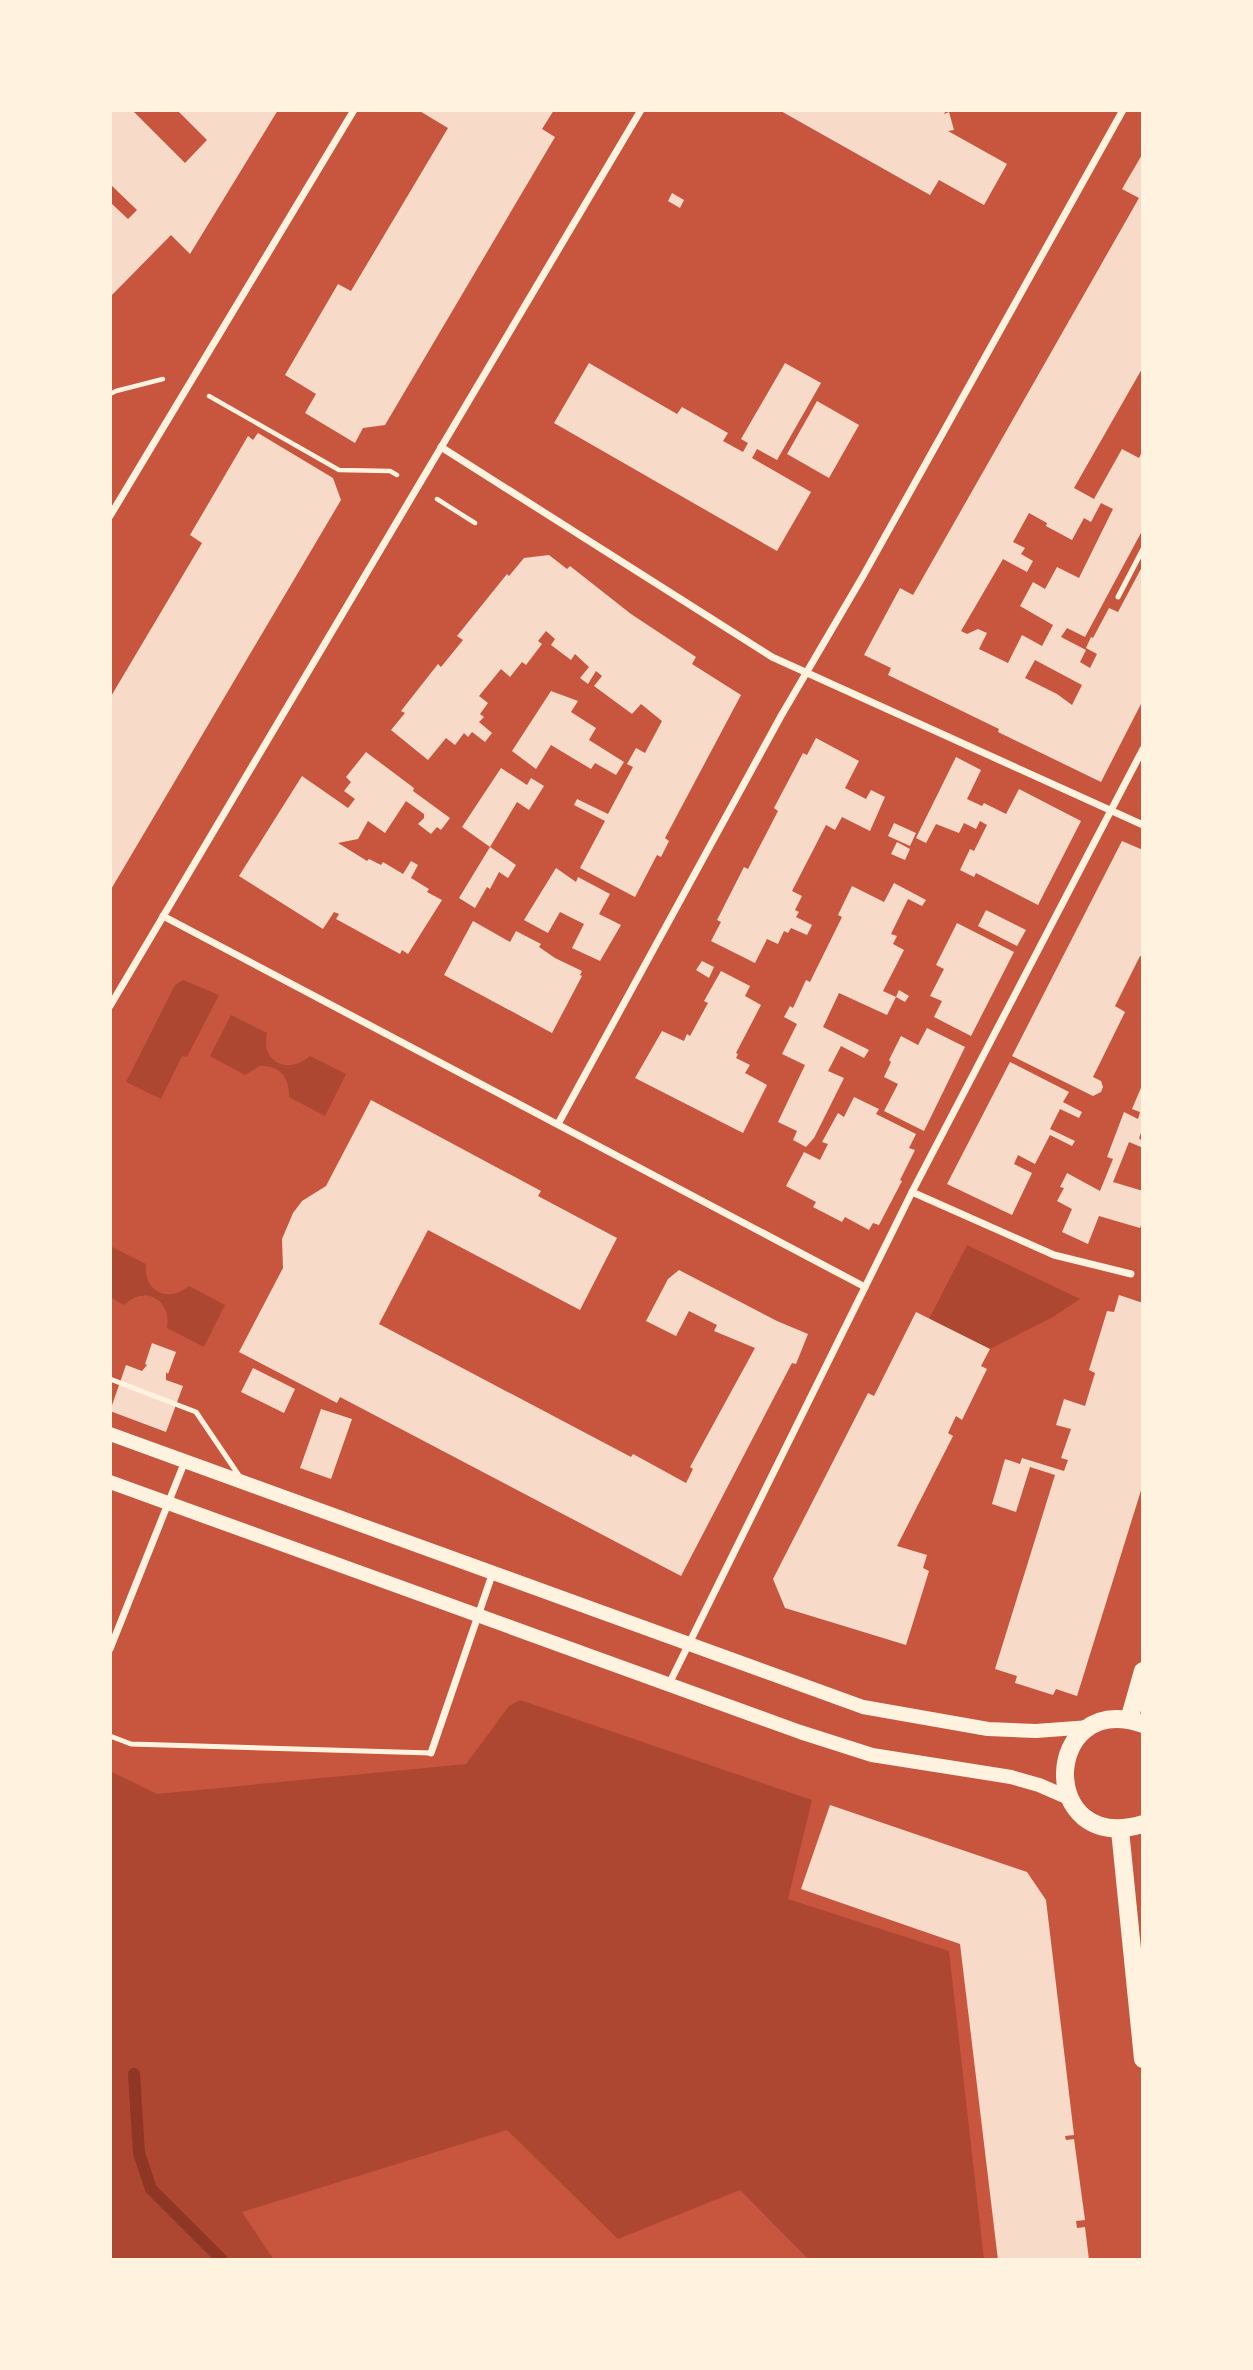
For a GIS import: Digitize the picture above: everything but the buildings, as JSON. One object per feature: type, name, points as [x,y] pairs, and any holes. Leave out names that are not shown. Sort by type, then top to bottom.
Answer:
[{"type":"main road","points":[[110,1434],[863,1707],[988,1729],[1036,1731],[1090,1727],[1109,1720],[1136,1722],[1143,1671]]},
{"type":"main road","points":[[110,1482],[800,1732],[872,1755],[1011,1777],[1069,1798]]},
{"type":"main road","points":[[1090,1727],[1075,1740],[1066,1758],[1063,1778],[1069,1798],[1082,1815],[1099,1826],[1120,1830],[1143,1824]]},
{"type":"main road","points":[[1120,1830],[1143,2059]]},
{"type":"street","points":[[110,516],[354,110]]},
{"type":"street","points":[[110,1006],[640,110]]},
{"type":"street","points":[[558,1124],[806,672],[870,564],[1123,110]]},
{"type":"street","points":[[440,447],[772,657],[1143,825]]},
{"type":"street","points":[[669,1685],[912,1192],[1143,749]]},
{"type":"street","points":[[163,916],[865,1287]]},
{"type":"street","points":[[912,1192],[1054,1255],[1131,1275]]},
{"type":"street","points":[[110,1649],[185,1461]]},
{"type":"street","points":[[430,1753],[493,1572]]},
{"type":"lane","points":[[1118,597],[1143,549]]},
{"type":"lane","points":[[110,1379],[196,1412],[244,1482]]},
{"type":"lane","points":[[110,1736],[131,1744],[430,1753]]},
{"type":"path","points":[[265,428],[339,470]]},
{"type":"shaded area","points":[[183,980],[219,995],[187,1057],[182,1056],[161,1099],[126,1082],[175,985]]},
{"type":"shaded area","points":[[231,1015],[267,1033],[268,1052],[278,1063],[293,1065],[310,1056],[346,1074],[325,1116],[289,1097],[288,1084],[278,1070],[260,1066],[245,1075],[210,1056]]},
{"type":"shaded area","points":[[967,1245],[1080,1299],[1053,1317],[990,1349],[929,1319]]},
{"type":"shaded area","points":[[110,1246],[146,1264],[148,1281],[158,1292],[173,1294],[189,1286],[225,1305],[204,1347],[167,1328],[165,1310],[155,1298],[140,1296],[124,1305],[110,1297]]},
{"type":"shaded area","points":[[520,1700],[812,1800],[788,1899],[949,1951],[984,2260],[809,2260],[740,2190],[618,2239],[507,2130],[242,2212],[274,2260],[110,2260],[110,1771],[157,1794],[466,1764],[509,1706]]},
{"type":"waterway","points":[[134,2074],[139,2153],[151,2189],[222,2260]]}]
